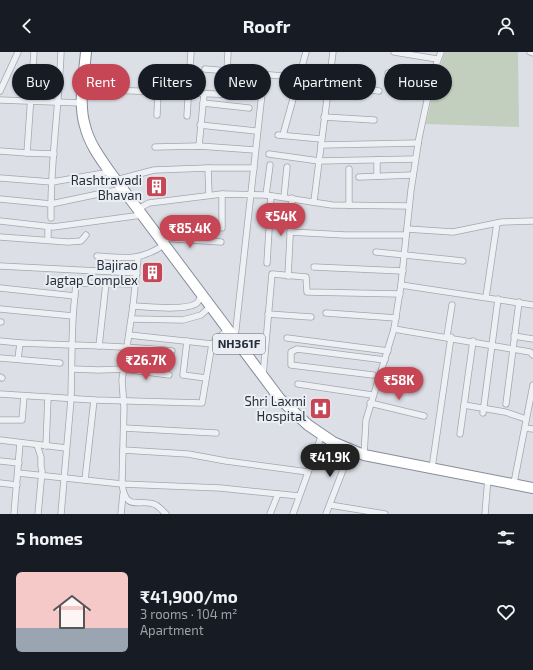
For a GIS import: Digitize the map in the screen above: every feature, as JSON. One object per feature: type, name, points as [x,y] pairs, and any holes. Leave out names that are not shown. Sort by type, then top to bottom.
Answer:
[{"type":"highway","name":"NH361F","points":[[85,64],[86,52]]},
{"type":"highway","name":"NH361F","points":[[82,100],[85,126],[91,142],[113,176],[280,399],[308,426],[333,442],[364,456],[488,478],[533,488]]},
{"type":"street","points":[[0,91],[18,52]]},
{"type":"street","points":[[27,153],[34,52]]},
{"type":"street","points":[[51,218],[61,52]]},
{"type":"street","points":[[190,64],[191,52]]},
{"type":"street","points":[[227,64],[228,52]]},
{"type":"street","points":[[303,64],[306,52]]},
{"type":"street","points":[[331,64],[333,52]]},
{"type":"street","points":[[394,52],[437,59]]},
{"type":"street","points":[[436,64],[441,52]]},
{"type":"street","points":[[0,100],[82,103]]},
{"type":"street","points":[[157,115],[158,100]]},
{"type":"street","points":[[187,116],[188,100]]},
{"type":"street","points":[[199,146],[203,100]]},
{"type":"street","points":[[235,338],[252,194],[261,100]]},
{"type":"street","points":[[291,100],[280,135],[321,142],[418,143]]},
{"type":"street","points":[[314,201],[326,100]]},
{"type":"street","points":[[364,456],[366,420],[376,377],[385,360],[396,318],[403,271],[415,159],[427,100]]},
{"type":"street","points":[[203,103],[249,108]]},
{"type":"street","points":[[324,117],[374,120]]},
{"type":"street","points":[[200,125],[257,131]]},
{"type":"street","points":[[156,147],[199,146],[255,150]]},
{"type":"street","points":[[0,151],[54,154]]},
{"type":"street","points":[[269,154],[319,161],[415,159]]},
{"type":"street","points":[[377,160],[377,176]]},
{"type":"street","points":[[267,263],[270,165]]},
{"type":"street","points":[[284,197],[286,167]]},
{"type":"street","points":[[208,168],[209,195]]},
{"type":"street","points":[[0,178],[52,182],[154,170],[254,168]]},
{"type":"street","points":[[349,169],[349,205]]},
{"type":"street","points":[[359,177],[413,175]]},
{"type":"street","points":[[0,199],[51,204],[122,188]]},
{"type":"street","points":[[0,221],[48,227],[140,212],[148,203],[222,194],[269,195],[332,205],[409,206]]},
{"type":"street","points":[[222,194],[222,228]]},
{"type":"street","points":[[288,276],[292,198]]},
{"type":"street","points":[[290,232],[345,235],[407,232],[453,232],[496,223],[533,221]]},
{"type":"street","points":[[486,297],[496,223]]},
{"type":"street","points":[[48,227],[48,240]]},
{"type":"street","points":[[0,237],[81,241],[86,235]]},
{"type":"street","points":[[97,256],[129,259],[138,258],[152,253],[162,241],[221,242]]},
{"type":"street","points":[[376,252],[463,261]]},
{"type":"street","points":[[122,514],[124,400],[122,380],[132,319],[138,258]]},
{"type":"street","points":[[0,266],[137,273]]},
{"type":"street","points":[[314,267],[403,271]]},
{"type":"street","points":[[263,376],[272,274],[306,277],[307,292],[400,294]]},
{"type":"street","points":[[60,514],[70,398],[73,316],[76,283],[136,284]]},
{"type":"street","points":[[98,346],[106,283]]},
{"type":"street","points":[[401,285],[533,305]]},
{"type":"street","points":[[0,288],[75,296]]},
{"type":"street","points":[[133,306],[173,307],[192,305],[198,302],[202,295]]},
{"type":"street","points":[[483,411],[498,299]]},
{"type":"street","points":[[506,404],[518,302]]},
{"type":"street","points":[[432,468],[452,305]]},
{"type":"street","points":[[132,319],[183,320],[201,315],[211,306]]},
{"type":"street","points":[[0,309],[73,316]]},
{"type":"street","points":[[326,313],[396,318]]},
{"type":"street","points":[[268,314],[311,317]]},
{"type":"street","points":[[0,394],[94,400],[202,403],[212,344],[228,329]]},
{"type":"street","points":[[394,329],[473,341],[530,352],[533,355]]},
{"type":"street","points":[[129,335],[212,344]]},
{"type":"street","points":[[514,336],[533,339]]},
{"type":"street","points":[[287,338],[388,350]]},
{"type":"street","points":[[0,341],[113,348],[127,346],[172,351]]},
{"type":"street","points":[[187,341],[183,375],[206,378]]},
{"type":"street","points":[[460,434],[473,341]]},
{"type":"street","points":[[18,359],[20,343]]},
{"type":"street","points":[[385,360],[297,349],[291,352],[291,365],[376,377],[416,386]]},
{"type":"street","points":[[0,358],[60,363]]},
{"type":"street","points":[[72,369],[124,369],[169,375]]},
{"type":"street","points":[[298,384],[372,395]]},
{"type":"street","points":[[514,483],[526,419],[531,407],[533,385]]},
{"type":"street","points":[[0,420],[22,420],[24,396]]},
{"type":"street","points":[[46,446],[48,397]]},
{"type":"street","points":[[85,480],[94,400]]},
{"type":"street","points":[[370,403],[424,416]]},
{"type":"street","points":[[464,405],[483,411],[506,412],[526,419]]},
{"type":"street","points":[[124,428],[216,433]]},
{"type":"street","points":[[525,428],[533,429]]},
{"type":"street","points":[[293,514],[322,434]]},
{"type":"street","points":[[0,440],[66,448]]},
{"type":"street","points":[[14,514],[20,442]]},
{"type":"street","points":[[37,445],[41,457],[42,476],[38,514]]},
{"type":"street","points":[[326,514],[351,449]]},
{"type":"street","points":[[123,450],[188,454],[226,461],[308,472]]},
{"type":"street","points":[[0,461],[18,463]]},
{"type":"street","points":[[18,473],[122,484],[220,488],[299,496]]},
{"type":"street","points":[[485,514],[488,478]]},
{"type":"street","points":[[0,483],[17,485]]},
{"type":"street","points":[[123,494],[129,501],[137,504],[155,505],[166,514]]},
{"type":"street","points":[[270,514],[278,494]]},
{"type":"street","points":[[330,504],[361,512],[386,514]]},
{"type":"green space","points":[[445,52],[518,52],[519,127],[426,124],[431,100],[452,100],[452,64],[441,64]]},
{"type":"place","name":"Rashtravadi Bhavan","points":[[157,187]]},
{"type":"place","name":"Bajirao Jagtap Complex","points":[[153,272]]},
{"type":"place","name":"Shri Laxmi Hospital","points":[[321,408]]}]
